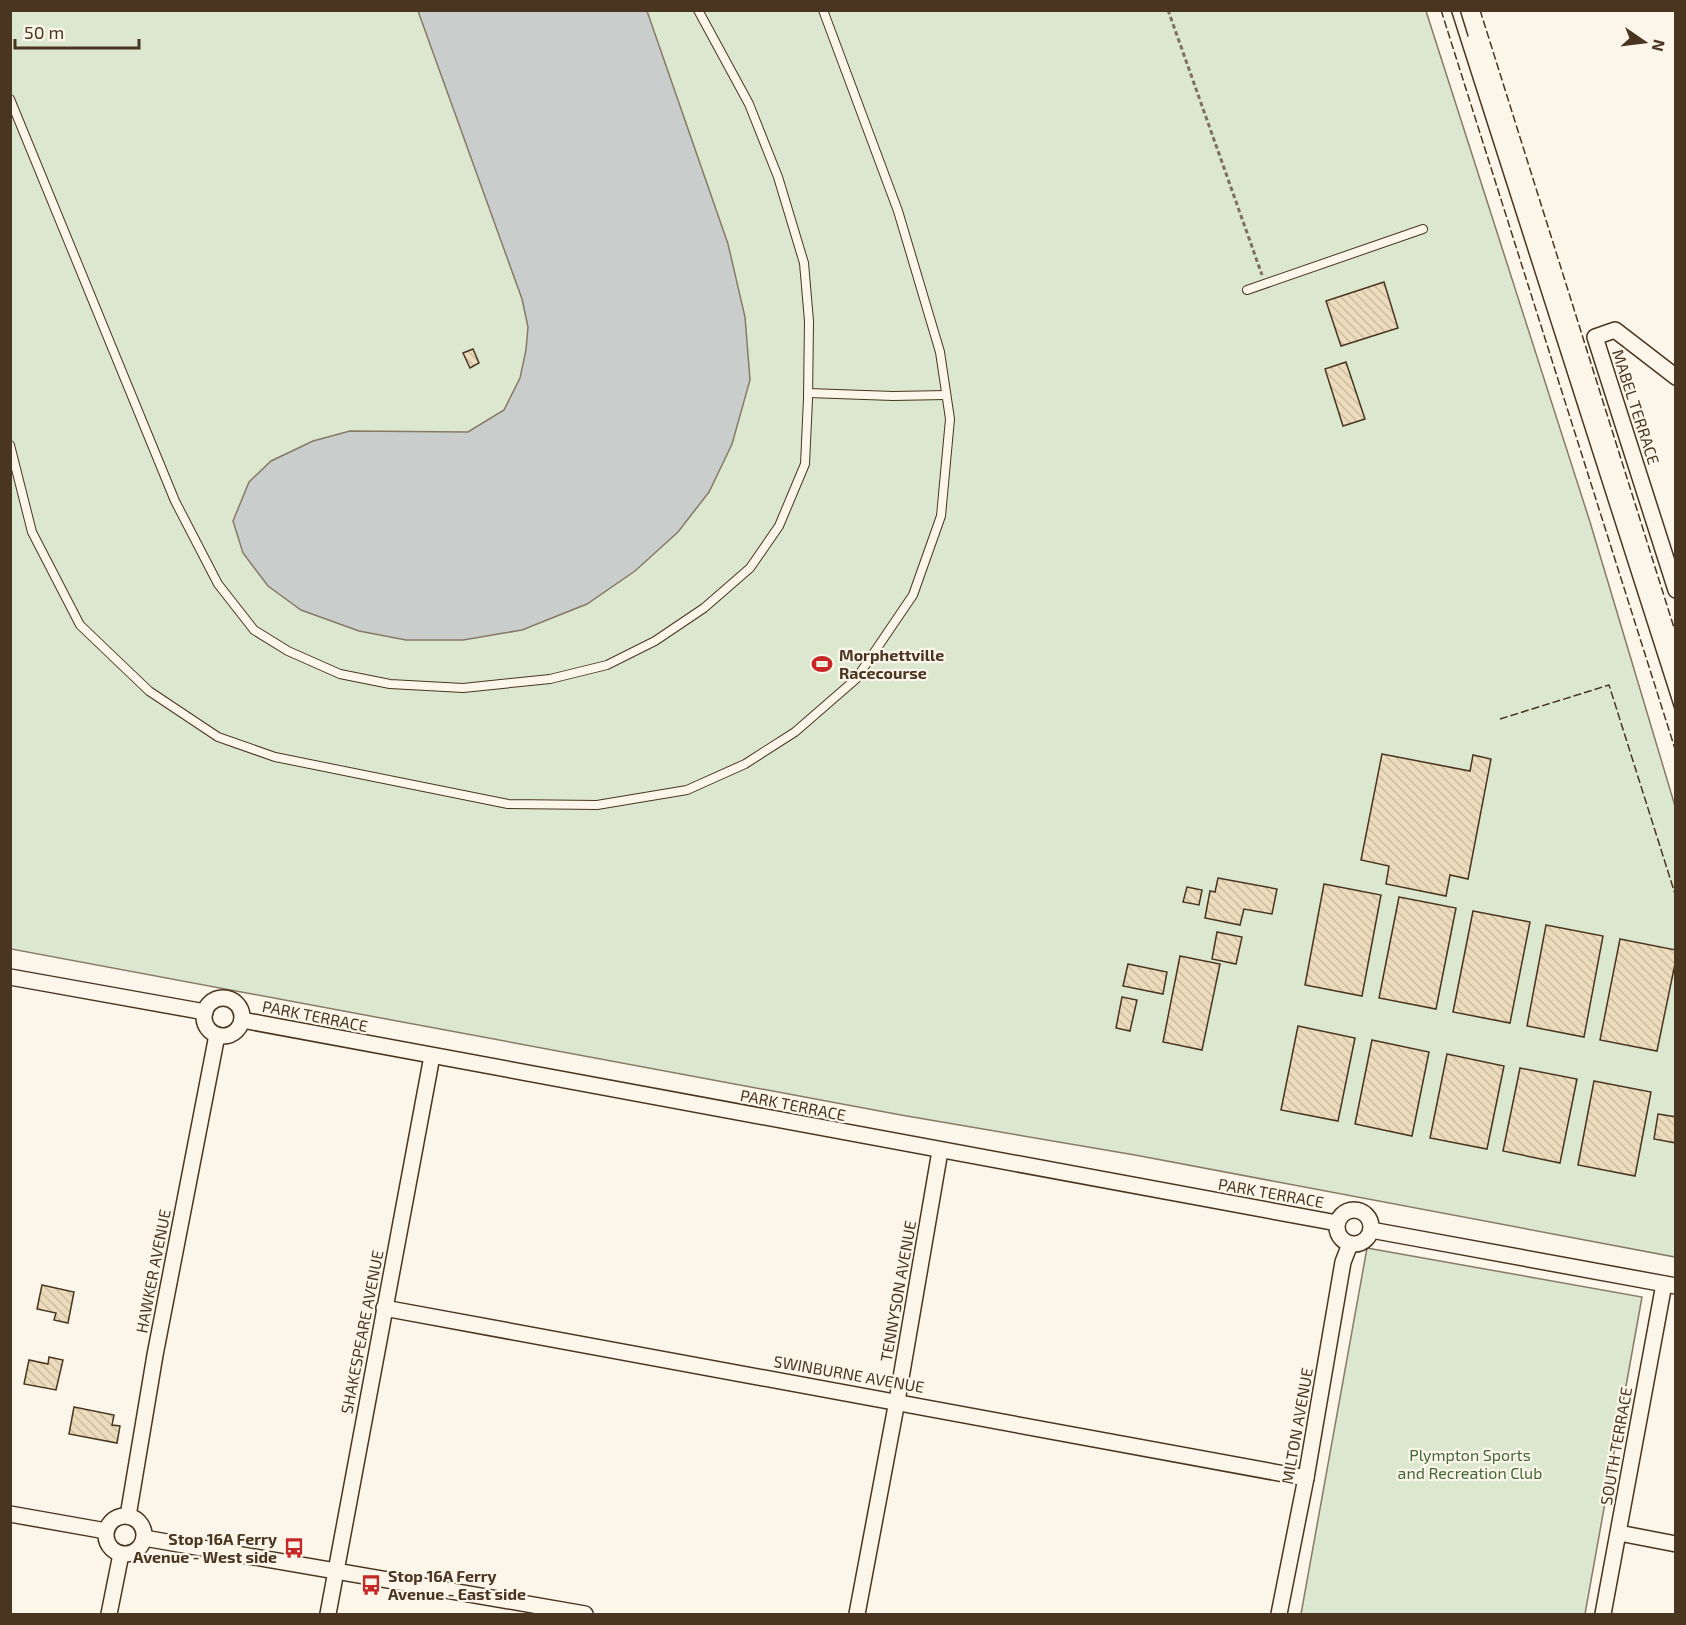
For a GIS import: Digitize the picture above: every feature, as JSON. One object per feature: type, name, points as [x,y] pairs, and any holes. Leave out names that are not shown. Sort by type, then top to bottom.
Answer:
[{"type":"street","name":"MABEL TERRACE","points":[[1676,377],[1615,330],[1595,337],[1676,590]]},
{"type":"street","points":[[10,976],[205,1012]]},
{"type":"street","points":[[228,998],[241,1008],[240,1027],[232,1034],[217,1035],[208,1028],[205,1012],[213,1000],[228,998]]},
{"type":"street","name":"PARK TERRACE","points":[[242,1020],[1337,1223]]},
{"type":"street","name":"HAWKER AVENUE","points":[[128,1516],[155,1355],[217,1035]]},
{"type":"street","name":"SHAKESPEARE AVENUE","points":[[328,1614],[432,1056]]},
{"type":"street","name":"TENNYSON AVENUE","points":[[857,1614],[940,1151]]},
{"type":"street","points":[[1348,1210],[1359,1210],[1367,1215],[1371,1230],[1366,1240],[1359,1244],[1350,1244],[1340,1237],[1337,1232],[1337,1223],[1343,1213],[1348,1210]]},
{"type":"street","points":[[1371,1230],[1670,1285]]},
{"type":"street","name":"MILTON AVENUE","points":[[1279,1614],[1306,1478],[1343,1262],[1350,1244]]},
{"type":"street","name":"SOUTH TERRACE","points":[[1603,1614],[1670,1285]]},
{"type":"street","name":"SWINBURNE AVENUE","points":[[384,1308],[1306,1478]]},
{"type":"street","points":[[10,1514],[106,1531]]},
{"type":"street","points":[[128,1516],[135,1518],[141,1524],[144,1538],[136,1551],[121,1554],[108,1546],[106,1531],[114,1519],[128,1516]]},
{"type":"street","points":[[1619,1533],[1676,1544]]},
{"type":"street","points":[[144,1538],[585,1614]]},
{"type":"street","points":[[109,1614],[121,1554]]},
{"type":"lane","points":[[10,99],[175,501],[218,584],[254,630],[288,651],[340,674],[390,684],[463,688],[550,679],[607,665],[655,641],[704,608],[750,568],[779,526],[805,464],[809,321],[804,263],[778,177],[749,104],[698,10]]},
{"type":"lane","points":[[10,445],[32,532],[80,625],[149,691],[218,737],[275,756],[508,804],[597,805],[687,790],[745,764],[795,732],[856,679],[913,596],[941,516],[950,419],[940,352],[898,211],[823,10]]},
{"type":"lane","points":[[1247,290],[1424,229]]},
{"type":"lane","points":[[808,393],[893,396],[946,394]]},
{"type":"path","points":[[1168,10],[1265,284]]},
{"type":"green space","name":"Morphettville Racecourse","points":[[10,11],[1426,11],[1590,522],[1675,806],[1675,1257],[1135,1155],[901,1115],[11,949]]},
{"type":"green space","name":"Plympton Sports and Recreation Club","points":[[1367,1248],[1642,1297],[1585,1614],[1301,1614]]},
{"type":"shaded area","points":[[418,11],[647,11],[728,244],[745,317],[750,380],[732,444],[709,492],[678,532],[635,571],[587,604],[522,630],[463,640],[406,640],[359,631],[301,610],[268,586],[243,553],[233,521],[249,482],[271,461],[313,441],[350,431],[468,432],[504,410],[520,378],[528,327],[522,299]]},
{"type":"building","points":[[1384,282],[1398,328],[1341,346],[1326,301]]},
{"type":"building","points":[[473,349],[479,363],[470,368],[463,353]]},
{"type":"building","points":[[1346,362],[1365,419],[1343,426],[1325,369]]},
{"type":"building","points":[[1382,754],[1470,771],[1473,755],[1491,759],[1468,879],[1450,875],[1446,896],[1386,884],[1389,866],[1361,860]]},
{"type":"building","points":[[1218,878],[1277,889],[1272,914],[1244,909],[1240,925],[1205,918],[1210,891],[1215,892]]},
{"type":"building","points":[[1324,884],[1381,895],[1362,996],[1305,985]]},
{"type":"building","points":[[1187,887],[1202,890],[1199,905],[1183,902]]},
{"type":"building","points":[[1399,897],[1456,908],[1436,1009],[1379,998]]},
{"type":"building","points":[[1473,911],[1530,922],[1510,1023],[1453,1012]]},
{"type":"building","points":[[1546,925],[1603,936],[1584,1037],[1527,1026]]},
{"type":"building","points":[[1217,932],[1242,937],[1236,964],[1212,959]]},
{"type":"building","points":[[1620,939],[1676,950],[1657,1051],[1600,1040]]},
{"type":"building","points":[[1180,956],[1220,964],[1202,1050],[1163,1042]]},
{"type":"building","points":[[1128,964],[1167,972],[1163,994],[1123,986]]},
{"type":"building","points":[[1122,997],[1137,1000],[1130,1031],[1116,1028]]},
{"type":"building","points":[[1298,1026],[1355,1038],[1338,1121],[1281,1110]]},
{"type":"building","points":[[1372,1040],[1429,1052],[1412,1136],[1355,1124]]},
{"type":"building","points":[[1447,1054],[1504,1066],[1487,1149],[1430,1138]]},
{"type":"building","points":[[1520,1068],[1577,1079],[1560,1163],[1503,1151]]},
{"type":"building","points":[[1594,1081],[1651,1092],[1635,1176],[1578,1165]]},
{"type":"building","points":[[1658,1114],[1676,1117],[1676,1143],[1654,1139]]},
{"type":"building","points":[[42,1285],[74,1292],[68,1323],[54,1320],[56,1313],[37,1309]]},
{"type":"building","points":[[49,1357],[63,1360],[56,1390],[24,1384],[29,1360],[48,1364]]},
{"type":"building","points":[[74,1407],[114,1415],[112,1425],[120,1426],[117,1443],[69,1434]]},
{"type":"tram line","points":[[1451,10],[1676,713]]},
{"type":"tram line","points":[[1460,10],[1468,36]]},
{"type":"fence","points":[[1441,10],[1676,752]]},
{"type":"fence","points":[[1480,10],[1676,634]]},
{"type":"fence","points":[[1500,719],[1609,685],[1676,897]]},
{"type":"place","name":"Morphettville Racecourse","points":[[822,664]]},
{"type":"place","name":"Stop 16A Ferry Avenue - West side","points":[[294,1548]]},
{"type":"place","name":"Stop 16A Ferry Avenue - East side","points":[[371,1585]]}]
